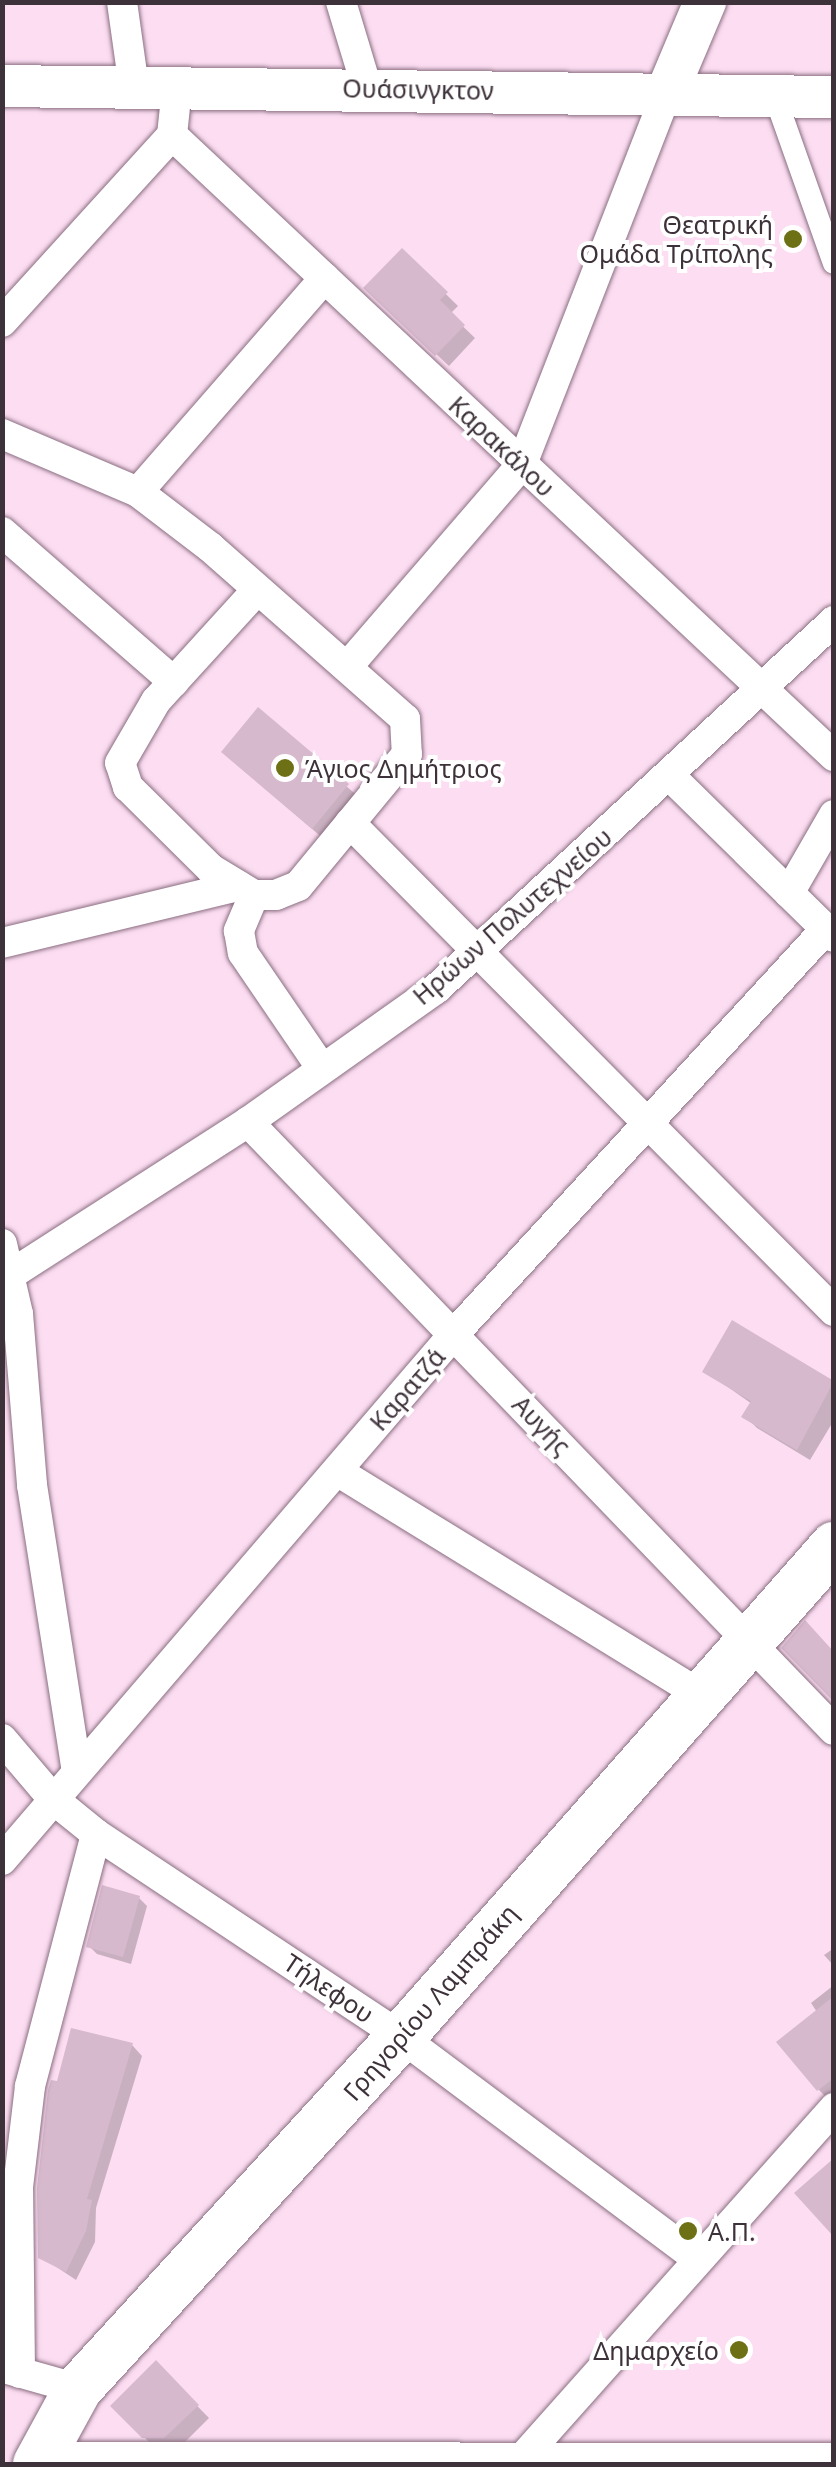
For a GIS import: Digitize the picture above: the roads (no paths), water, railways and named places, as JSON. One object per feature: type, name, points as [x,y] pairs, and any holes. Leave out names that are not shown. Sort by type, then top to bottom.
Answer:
[{"type":"main road","points":[[667,92],[705,2]]},
{"type":"main road","name":"Ουάσινγκτον","points":[[2,86],[834,97]]},
{"type":"main road","name":"Γρηγορίου Λαμπράκη","points":[[39,2461],[78,2388],[401,2037],[699,1694],[834,1546]]},
{"type":"street","points":[[122,2],[134,87]]},
{"type":"street","points":[[341,2],[368,88]]},
{"type":"street","points":[[2,322],[172,135],[178,88]]},
{"type":"street","points":[[347,666],[522,464],[667,92]]},
{"type":"street","points":[[774,94],[834,262]]},
{"type":"street","name":"Καρακάλου","points":[[172,135],[834,756]]},
{"type":"street","points":[[138,492],[325,278]]},
{"type":"street","points":[[2,434],[138,492],[347,666],[405,719],[410,735],[407,754],[298,886],[246,891],[2,943]]},
{"type":"street","points":[[2,532],[174,682]]},
{"type":"street","points":[[246,891],[128,787],[120,764],[131,738],[174,682],[257,590]]},
{"type":"street","name":"Ηρώων Πολυτεχνείου","points":[[7,1278],[248,1122],[474,953],[669,776],[758,686],[834,621]]},
{"type":"street","points":[[669,776],[830,933]]},
{"type":"street","points":[[789,893],[834,816]]},
{"type":"street","points":[[350,823],[474,953],[834,1311]]},
{"type":"street","points":[[246,891],[238,931],[243,953],[322,1069]]},
{"type":"street","name":"Καρατζά","points":[[2,1860],[454,1334],[830,933]]},
{"type":"street","name":"Αυγής","points":[[248,1122],[834,1730]]},
{"type":"street","points":[[2,1244],[32,1486],[77,1771]]},
{"type":"street","points":[[337,1470],[699,1694]]},
{"type":"street","name":"Τήλεφου","points":[[5,1745],[53,1799],[96,1834],[401,2037],[696,2258]]},
{"type":"street","points":[[78,2388],[11,2370],[11,2174],[96,1834]]},
{"type":"street","points":[[518,2463],[696,2258],[834,2108]]},
{"type":"street","points":[[39,2461],[518,2463],[834,2458]]},
{"type":"place","name":"Θεατρική Ομάδα Τρίπολης","points":[[793,239]]},
{"type":"place","name":"Άγιος Δημήτριος","points":[[285,768]]},
{"type":"place","name":"Α.Π.","points":[[688,2231]]},
{"type":"place","name":"Δημαρχείο","points":[[739,2350]]}]
